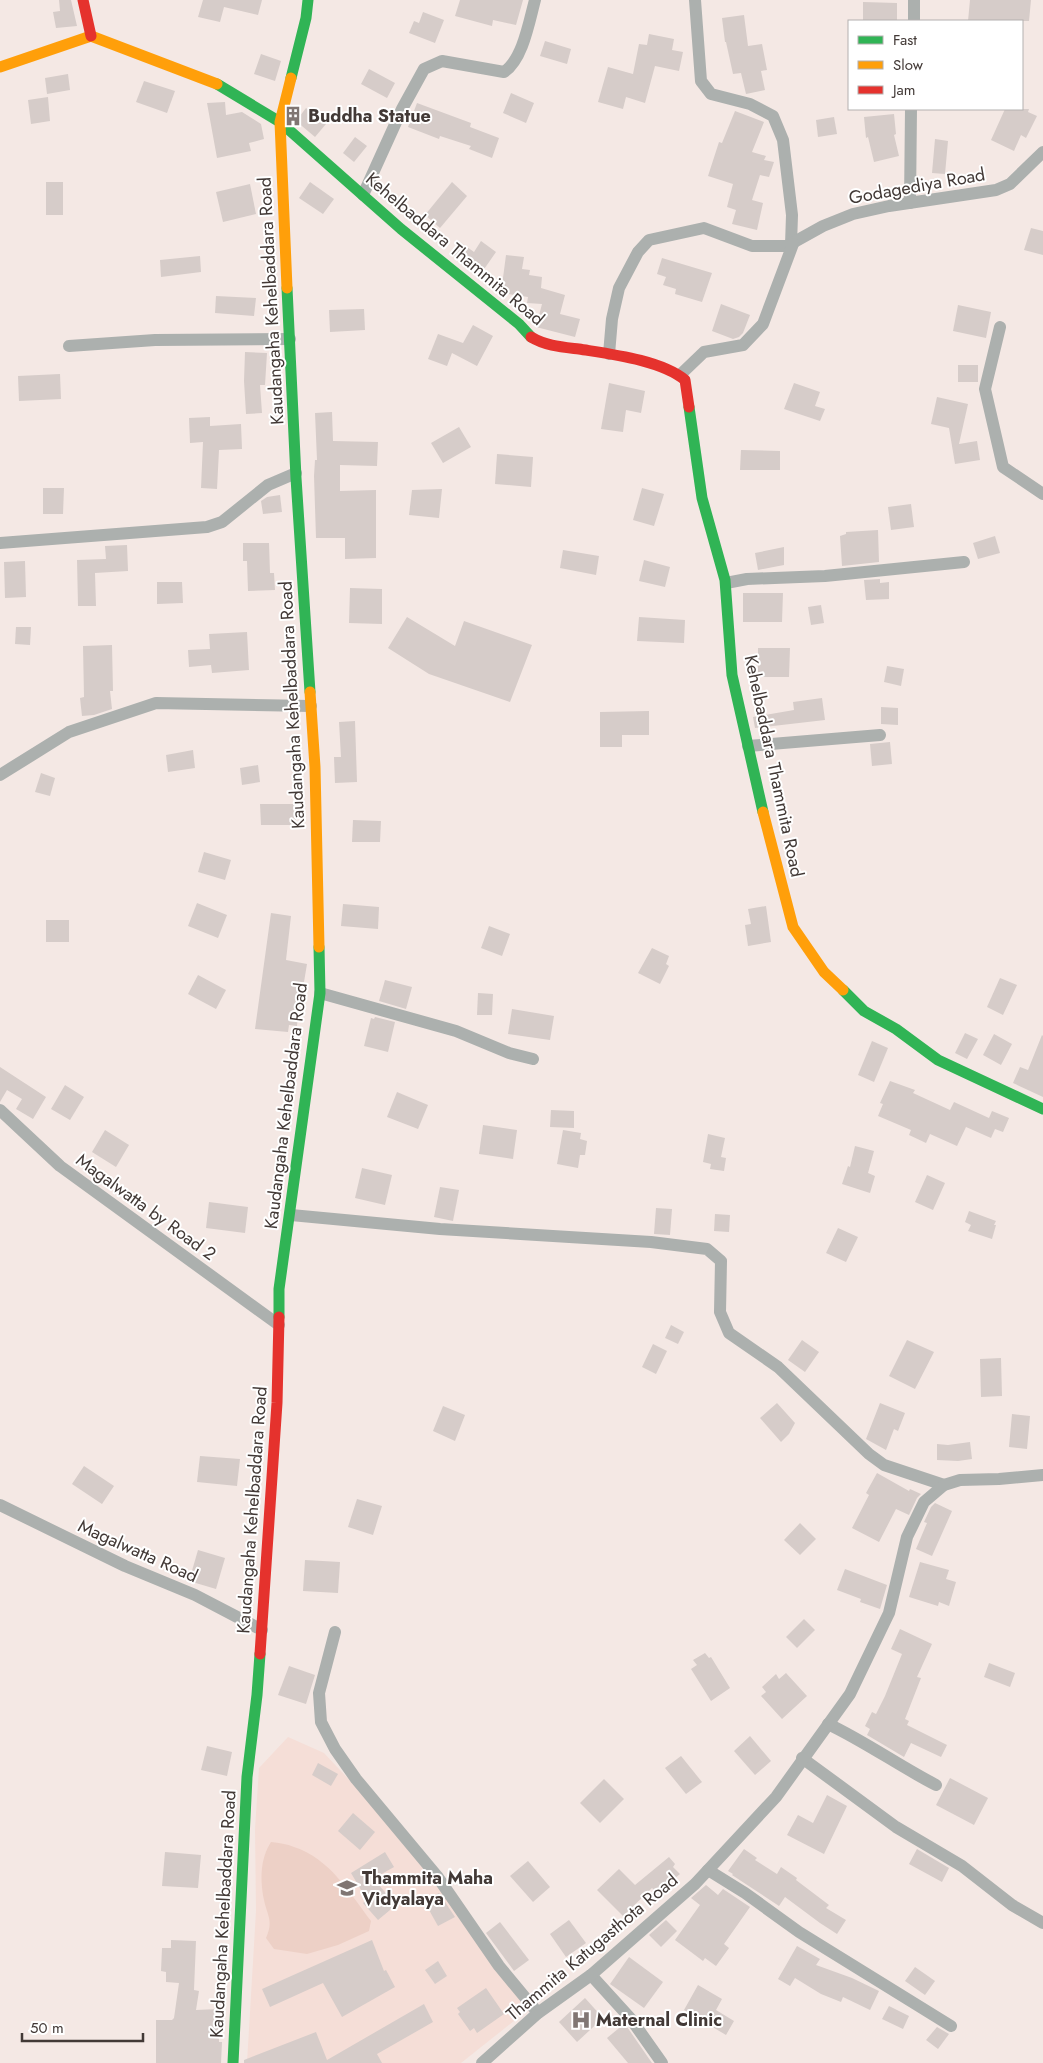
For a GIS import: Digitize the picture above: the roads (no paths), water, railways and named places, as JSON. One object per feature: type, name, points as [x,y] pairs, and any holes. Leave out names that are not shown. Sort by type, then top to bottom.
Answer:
[{"type":"street","points":[[0,67],[91,36],[83,0]]},
{"type":"street","name":"Kaudangaha Kehelbaddara Road","points":[[233,2063],[248,1777],[257,1695],[277,1403],[279,1289],[291,1214],[320,993],[315,766],[296,472],[280,122],[306,18],[308,0]]},
{"type":"street","points":[[363,195],[402,109],[424,69],[442,61],[504,72],[513,66],[524,39],[535,0]]},
{"type":"street","points":[[680,376],[704,352],[743,345],[763,324],[792,244],[792,215],[783,140],[772,116],[750,104],[711,94],[701,81],[696,0]]},
{"type":"street","points":[[914,0],[914,20]]},
{"type":"street","name":"Kehelbaddara Thammita Road","points":[[91,36],[218,84],[280,122],[401,229],[519,324],[530,337],[542,344],[609,354],[674,371],[685,380],[702,498],[726,582],[732,675],[793,927],[824,972],[864,1011],[896,1029],[938,1060],[1043,1108]]},
{"type":"street","points":[[910,203],[912,110]]},
{"type":"street","name":"Godagediya Road","points":[[609,354],[612,319],[618,288],[638,252],[649,240],[704,228],[752,246],[788,246],[823,226],[852,214],[996,190],[1010,184],[1043,152]]},
{"type":"street","points":[[1000,327],[985,389],[1003,467],[1043,494]]},
{"type":"street","points":[[69,346],[155,340],[290,340]]},
{"type":"street","points":[[0,543],[207,527],[222,522],[268,485],[296,472]]},
{"type":"street","points":[[726,582],[747,579],[825,576],[964,562]]},
{"type":"street","points":[[0,775],[69,732],[156,704],[311,706]]},
{"type":"street","points":[[748,746],[880,734]]},
{"type":"street","points":[[320,993],[456,1031],[509,1053],[533,1059]]},
{"type":"street","name":"Magalwatta by Road 2","points":[[0,1110],[60,1166],[279,1325]]},
{"type":"street","points":[[291,1214],[440,1229],[651,1242],[707,1249],[722,1261],[720,1312],[729,1333],[778,1367],[869,1454],[884,1465],[944,1484],[960,1480],[1043,1475]]},
{"type":"street","name":"Thammita Katugasthota Road","points":[[482,2063],[538,2013],[591,1975],[695,1884],[776,1797],[802,1758],[850,1694],[888,1613],[907,1537],[924,1502],[944,1484]]},
{"type":"street","name":"Magalwatta Road","points":[[0,1505],[117,1562],[195,1595],[262,1630]]},
{"type":"street","points":[[335,1632],[319,1693],[321,1722],[335,1749],[361,1786],[437,1876],[499,1966],[538,2013]]},
{"type":"street","points":[[828,1724],[856,1737],[936,1785]]},
{"type":"street","points":[[802,1758],[896,1827],[962,1866],[1012,1904],[1043,1923]]},
{"type":"street","points":[[708,1870],[745,1893],[799,1932],[951,2026]]},
{"type":"street","points":[[591,1975],[631,2019],[662,2063]]},
{"type":"place","name":"Buddha Statue","points":[[293,116]]},
{"type":"place","name":"Thammita Maha Vidyalaya","points":[[347,1888]]},
{"type":"place","name":"Maternal Clinic","points":[[581,2020]]}]
